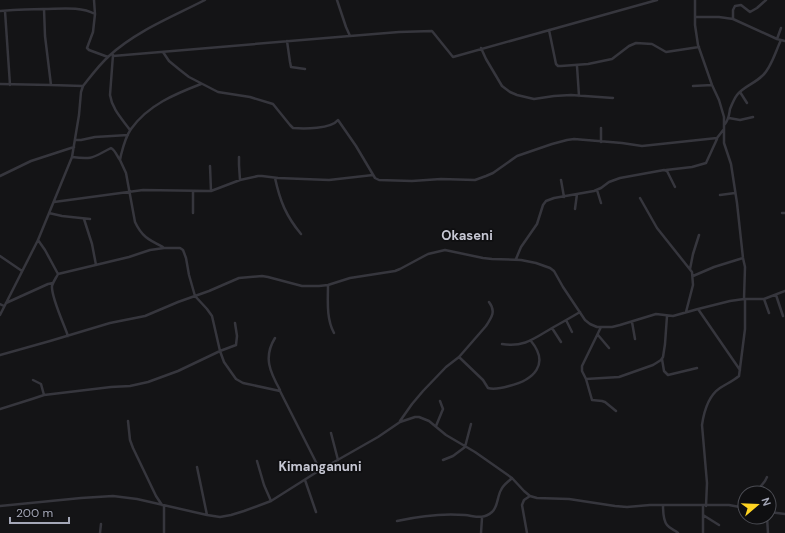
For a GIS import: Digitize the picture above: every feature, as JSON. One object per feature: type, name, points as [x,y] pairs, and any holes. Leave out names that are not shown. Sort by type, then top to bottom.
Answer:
[{"type":"street","points":[[94,0],[95,14],[93,32],[87,48],[108,57]]},
{"type":"street","points":[[130,130],[115,110],[111,101],[110,95],[113,55],[123,44],[139,34],[205,0]]},
{"type":"street","points":[[337,0],[350,36]]},
{"type":"street","points":[[0,315],[38,240],[72,156],[83,86],[108,57],[113,55],[352,37],[385,33],[432,31],[453,57],[657,0]]},
{"type":"street","points":[[695,0],[695,25],[699,47],[712,85],[723,110],[725,124],[724,143],[731,164],[745,267],[745,329],[739,376],[714,392],[709,401],[702,425],[707,483],[703,533]]},
{"type":"street","points":[[733,19],[733,10],[735,6],[741,4],[750,12],[766,0]]},
{"type":"street","points":[[0,11],[63,8],[86,10],[95,14]]},
{"type":"street","points":[[44,9],[51,85]]},
{"type":"street","points":[[5,11],[10,85]]},
{"type":"street","points":[[695,17],[719,17],[733,19],[779,40],[785,41]]},
{"type":"street","points":[[725,124],[729,118],[736,96],[764,74],[770,65],[779,40],[781,28]]},
{"type":"street","points":[[548,30],[556,64],[558,66],[577,66],[612,59],[629,46],[636,43],[652,44],[666,52],[699,47]]},
{"type":"street","points":[[287,41],[291,67],[305,69]]},
{"type":"street","points":[[481,48],[502,86],[517,95],[534,99],[554,96],[613,98]]},
{"type":"street","points":[[163,52],[169,61],[201,84],[218,92],[250,96],[273,104],[293,128],[328,126],[338,120],[377,179],[390,181],[441,179],[475,180],[493,173],[517,156],[560,141],[574,139],[642,146],[717,138]]},
{"type":"street","points":[[577,66],[579,96]]},
{"type":"street","points":[[0,84],[83,86]]},
{"type":"street","points":[[120,160],[122,150],[130,130],[143,116],[158,104],[201,84]]},
{"type":"street","points":[[693,86],[712,85]]},
{"type":"street","points":[[740,92],[747,103]]},
{"type":"street","points":[[729,118],[740,120],[753,117]]},
{"type":"street","points":[[601,128],[602,142]]},
{"type":"street","points":[[516,259],[521,247],[537,224],[543,204],[548,200],[597,190],[614,180],[642,174],[692,167],[706,163],[717,138],[724,129]]},
{"type":"street","points":[[75,140],[128,135]]},
{"type":"street","points":[[0,176],[31,161],[74,147]]},
{"type":"street","points":[[72,156],[86,158],[94,157],[111,148],[113,149],[126,174],[135,222],[140,233],[164,248]]},
{"type":"street","points":[[239,157],[240,180]]},
{"type":"street","points":[[210,166],[211,191]]},
{"type":"street","points":[[665,171],[669,174],[675,187]]},
{"type":"street","points":[[54,202],[153,189],[211,191],[240,180],[262,176],[275,178],[329,180],[373,175]]},
{"type":"street","points":[[275,178],[278,193],[285,210],[294,226],[301,234]]},
{"type":"street","points":[[561,180],[564,197]]},
{"type":"street","points":[[597,190],[601,203]]},
{"type":"street","points":[[193,191],[193,213]]},
{"type":"street","points":[[720,195],[735,192]]},
{"type":"street","points":[[575,209],[577,194]]},
{"type":"street","points":[[640,198],[657,228],[690,269],[693,276],[693,285],[685,312]]},
{"type":"street","points":[[49,213],[90,219]]},
{"type":"street","points":[[84,219],[92,244],[96,265]]},
{"type":"street","points":[[690,269],[699,235]]},
{"type":"street","points":[[38,240],[58,274]]},
{"type":"street","points":[[68,336],[54,297],[53,283],[58,274],[129,257],[144,251],[164,248],[180,248],[183,250],[186,258],[195,296],[208,309],[212,316],[220,351],[227,367],[236,379],[243,383],[280,391]]},
{"type":"street","points":[[0,355],[110,323],[145,316],[243,277],[268,277],[302,286],[328,285],[350,278],[395,271],[431,253],[445,250],[459,254],[492,259],[516,259],[536,263],[550,268],[554,271],[588,323],[597,327],[620,325],[656,314],[673,316],[730,301],[764,299],[785,291]]},
{"type":"street","points":[[0,256],[22,271]]},
{"type":"street","points":[[693,276],[714,267],[743,258]]},
{"type":"street","points":[[6,303],[53,283]]},
{"type":"street","points":[[328,285],[329,318],[334,333]]},
{"type":"street","points":[[776,295],[783,316]]},
{"type":"street","points":[[764,299],[769,313]]},
{"type":"street","points":[[400,422],[412,404],[446,367],[459,357],[472,343],[490,320],[493,308],[489,302]]},
{"type":"street","points":[[0,304],[4,306]]},
{"type":"street","points":[[698,309],[740,371]]},
{"type":"street","points":[[502,344],[515,345],[531,341],[580,312]]},
{"type":"street","points":[[667,316],[665,344],[662,359],[664,371],[668,375],[697,368]]},
{"type":"street","points":[[566,320],[572,332]]},
{"type":"street","points":[[632,322],[636,339]]},
{"type":"street","points":[[0,409],[44,395],[140,385],[163,377],[236,345],[237,336],[235,323]]},
{"type":"street","points":[[601,327],[582,366],[582,371],[586,378],[592,400],[602,400],[616,411]]},
{"type":"street","points":[[552,328],[561,342]]},
{"type":"street","points":[[598,335],[609,348]]},
{"type":"street","points":[[275,338],[269,350],[269,364],[274,380],[320,470]]},
{"type":"street","points":[[459,357],[483,380],[489,389],[504,388],[525,380],[538,368],[539,356],[531,341]]},
{"type":"street","points":[[586,378],[619,377],[653,365],[662,359]]},
{"type":"street","points":[[33,380],[41,384],[44,395]]},
{"type":"street","points":[[436,426],[443,409],[440,401]]},
{"type":"street","points":[[0,506],[108,496],[137,499],[207,515],[220,517],[231,515],[271,501],[320,470],[378,437],[400,422],[409,418],[420,417],[429,421],[446,435],[475,452],[512,478],[530,496],[537,498],[569,499],[620,506],[729,505],[737,506]]},
{"type":"street","points":[[128,421],[130,440],[156,496],[163,506],[164,533]]},
{"type":"street","points":[[443,460],[453,456],[465,447],[471,424]]},
{"type":"street","points":[[331,433],[338,460]]},
{"type":"street","points":[[257,461],[264,485],[271,501]]},
{"type":"street","points":[[197,467],[207,515]]},
{"type":"street","points":[[762,485],[767,477]]},
{"type":"street","points":[[397,521],[443,514],[458,514],[482,518],[494,510],[501,490],[512,478]]},
{"type":"street","points":[[305,480],[316,512]]},
{"type":"street","points":[[527,533],[522,505],[524,500],[530,496]]},
{"type":"street","points":[[663,505],[666,524],[678,533]]},
{"type":"street","points":[[704,515],[720,525]]},
{"type":"street","points":[[481,533],[482,518]]},
{"type":"street","points":[[100,533],[101,524]]},
{"type":"district","name":"Okaseni","points":[[467,235]]},
{"type":"district","name":"Kimanganuni","points":[[320,466]]}]
